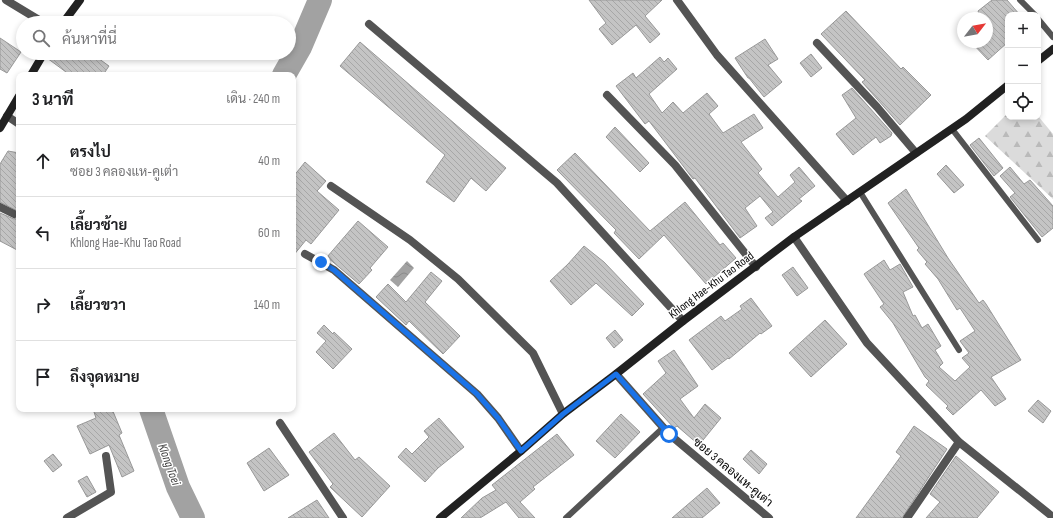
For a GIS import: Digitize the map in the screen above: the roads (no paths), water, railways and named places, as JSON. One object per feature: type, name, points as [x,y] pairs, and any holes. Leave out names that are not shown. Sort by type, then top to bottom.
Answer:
[{"type":"street","points":[[6,0],[32,16]]},
{"type":"street","points":[[68,16],[80,0]]},
{"type":"street","points":[[677,0],[717,55],[847,200]]},
{"type":"street","points":[[369,24],[557,183],[683,321]]},
{"type":"street","points":[[817,42],[916,153]]},
{"type":"street","points":[[1041,59],[1053,49]]},
{"type":"street","points":[[33,72],[40,60]]},
{"type":"street","name":"Khlong Hae-Khu Tao Road","points":[[440,518],[563,414],[683,321],[794,237],[952,129],[1005,87]]},
{"type":"street","points":[[607,94],[675,165],[756,267]]},
{"type":"street","points":[[0,128],[16,101]]},
{"type":"street","points":[[7,116],[16,122]]},
{"type":"street","points":[[330,186],[410,240],[458,279],[533,353],[563,414]]},
{"type":"street","points":[[0,207],[14,214]]},
{"type":"street","points":[[794,237],[867,343],[959,442],[1053,517]]},
{"type":"street","points":[[305,254],[334,270],[477,394],[498,418],[521,451]]},
{"type":"street","name":"ซอย 3 คลองแห-คูเต่า","points":[[616,374],[664,427],[769,518]]},
{"type":"street","points":[[280,423],[343,518]]},
{"type":"street","points":[[907,518],[959,442]]},
{"type":"street","points":[[67,518],[111,492],[106,456]]},
{"type":"lane","points":[[1020,0],[1032,12]]},
{"type":"lane","points":[[1041,23],[1053,37]]},
{"type":"lane","points":[[952,129],[1038,240]]},
{"type":"lane","points":[[860,192],[959,350]]},
{"type":"lane","points":[[566,518],[664,427]]},
{"type":"water","points":[[407,261],[414,268],[398,287],[390,280]]},
{"type":"waterway","name":"Klong Toei","points":[[296,54],[320,0]]},
{"type":"waterway","name":"Klong Toei","points":[[286,72],[293,60]]},
{"type":"waterway","name":"Klong Toei","points":[[152,412],[178,487],[193,518]]}]
